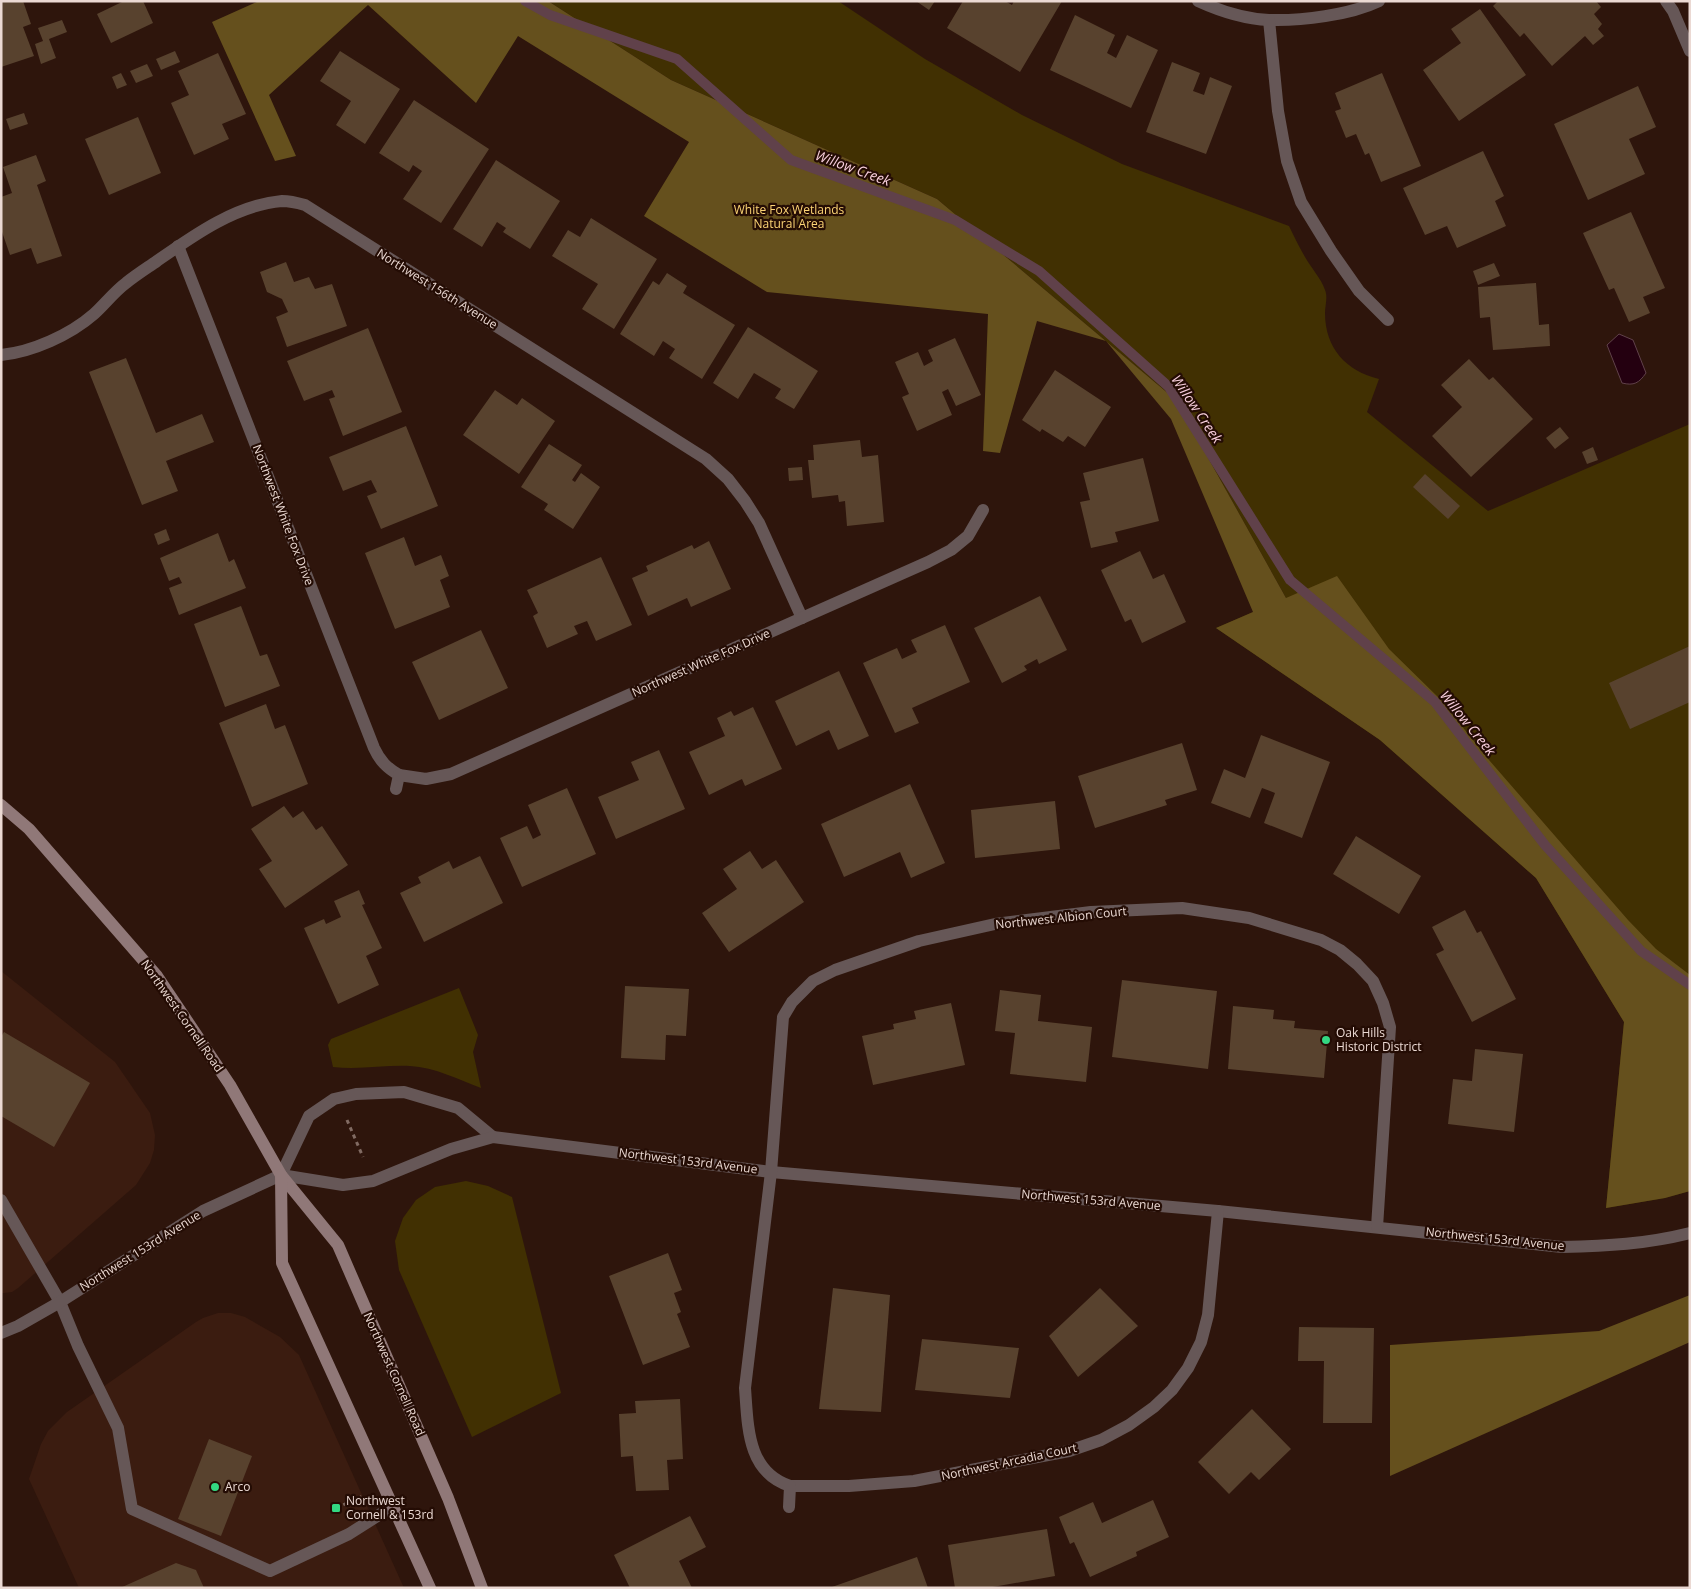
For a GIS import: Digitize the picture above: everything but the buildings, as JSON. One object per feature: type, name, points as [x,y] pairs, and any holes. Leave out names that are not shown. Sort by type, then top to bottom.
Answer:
[{"type":"main road","name":"Northwest Cornell Road","points":[[1,806],[29,829],[157,976],[230,1085],[282,1174],[338,1245],[444,1489],[482,1588]]},
{"type":"main road","points":[[282,1174],[282,1263],[430,1588]]},
{"type":"street","points":[[1198,1],[1237,14],[1269,20],[1323,17],[1366,7],[1379,1]]},
{"type":"street","points":[[1666,1],[1674,11],[1690,51]]},
{"type":"street","points":[[1269,20],[1278,111],[1287,161],[1301,202],[1331,251],[1359,291],[1388,320]]},
{"type":"street","name":"Northwest 156th Avenue","points":[[1,355],[27,351],[73,328],[93,315],[127,282],[178,246],[238,212],[264,204],[285,201],[305,204],[706,459],[728,480],[745,501],[759,523],[802,618]]},
{"type":"street","name":"Northwest White Fox Drive","points":[[178,246],[374,748],[379,759],[399,775],[426,779],[451,774],[802,618],[951,550],[968,536],[984,510]]},
{"type":"street","points":[[396,789],[399,775]]},
{"type":"street","name":"Northwest Albion Court","points":[[770,1172],[783,1017],[792,1002],[812,981],[835,970],[919,941],[995,924],[1091,912],[1182,908],[1249,918],[1321,940],[1340,950],[1373,981],[1383,1003],[1390,1028],[1378,1227]]},
{"type":"street","points":[[282,1174],[309,1116],[334,1099],[356,1094],[404,1092],[458,1108],[493,1137]]},
{"type":"street","name":"Northwest 153rd Avenue","points":[[1,1333],[18,1326],[60,1302],[203,1211],[282,1174],[343,1185],[373,1180],[451,1148],[493,1137],[770,1172],[1378,1227],[1562,1247],[1608,1246],[1658,1240],[1690,1233]]},
{"type":"street","name":"Northwest Arcadia Court","points":[[770,1172],[745,1388],[752,1446],[759,1462],[766,1473],[778,1482],[790,1486],[849,1486],[914,1481],[1069,1452],[1101,1440],[1128,1425],[1154,1407],[1172,1390],[1188,1368],[1201,1342],[1208,1315],[1218,1212]]},
{"type":"street","points":[[1,1200],[60,1302],[78,1346],[118,1428],[132,1509],[270,1571],[349,1534],[393,1506]]},
{"type":"street","points":[[789,1507],[790,1486]]},
{"type":"path","points":[[346,1117],[363,1157]]},
{"type":"path","points":[[336,1508],[384,1487]]},
{"type":"shaded area","points":[[548,1],[838,1],[925,59],[1022,115],[1122,164],[1289,226],[1325,290],[1326,326],[1333,347],[1347,364],[1379,379],[1367,412],[1488,511],[1690,424],[1690,1191],[1665,1198],[1606,1208],[1624,1022],[1536,878],[1380,740],[1216,628],[1286,598],[1176,400],[937,199],[671,80]]},
{"type":"shaded area","points":[[1619,334],[1633,340],[1646,373],[1633,384],[1622,383],[1607,345]]},
{"type":"shaded area","points":[[1,971],[115,1062],[150,1113],[155,1135],[154,1150],[150,1163],[136,1185],[18,1288],[12,1292],[4,1293],[1,1293]]},
{"type":"shaded area","points":[[459,988],[478,1035],[473,1052],[481,1088],[438,1071],[419,1067],[333,1067],[328,1045],[331,1039]]},
{"type":"shaded area","points":[[466,1181],[488,1186],[512,1197],[561,1393],[472,1437],[399,1270],[395,1241],[403,1218],[416,1200],[435,1187]]},
{"type":"shaded area","points":[[218,1313],[231,1313],[245,1317],[280,1337],[299,1355],[404,1588],[79,1588],[29,1479],[41,1444],[48,1431],[67,1412],[196,1322]]},
{"type":"green space","name":"White Fox Wetlands Natural Area","points":[[259,1],[548,1],[671,80],[937,199],[1106,341],[1037,321],[1000,453],[983,451],[988,314],[767,292],[644,216],[689,142],[518,36],[476,103],[368,5],[269,95],[296,156],[275,161],[212,22]]},
{"type":"green space","points":[[1106,341],[1176,400],[1286,598],[1337,576],[1389,649],[1440,699],[1489,760],[1628,920],[1656,949],[1690,975],[1690,1191],[1665,1198],[1606,1208],[1624,1022],[1536,878],[1380,740],[1216,628],[1253,612],[1171,419]]},
{"type":"green space","points":[[1690,1295],[1690,1342],[1390,1476],[1390,1345],[1599,1331]]},
{"type":"waterway","name":"Willow Creek","points":[[525,1],[550,15],[677,59],[791,160],[955,220],[1039,271],[1169,387],[1290,580],[1435,702],[1545,845],[1641,951],[1690,985]]},
{"type":"place","name":"Oak Hills Historic District","points":[[1326,1040]]},
{"type":"place","name":"Arco","points":[[215,1487]]},
{"type":"place","name":"Northwest Cornell & 153rd","points":[[336,1508]]}]
